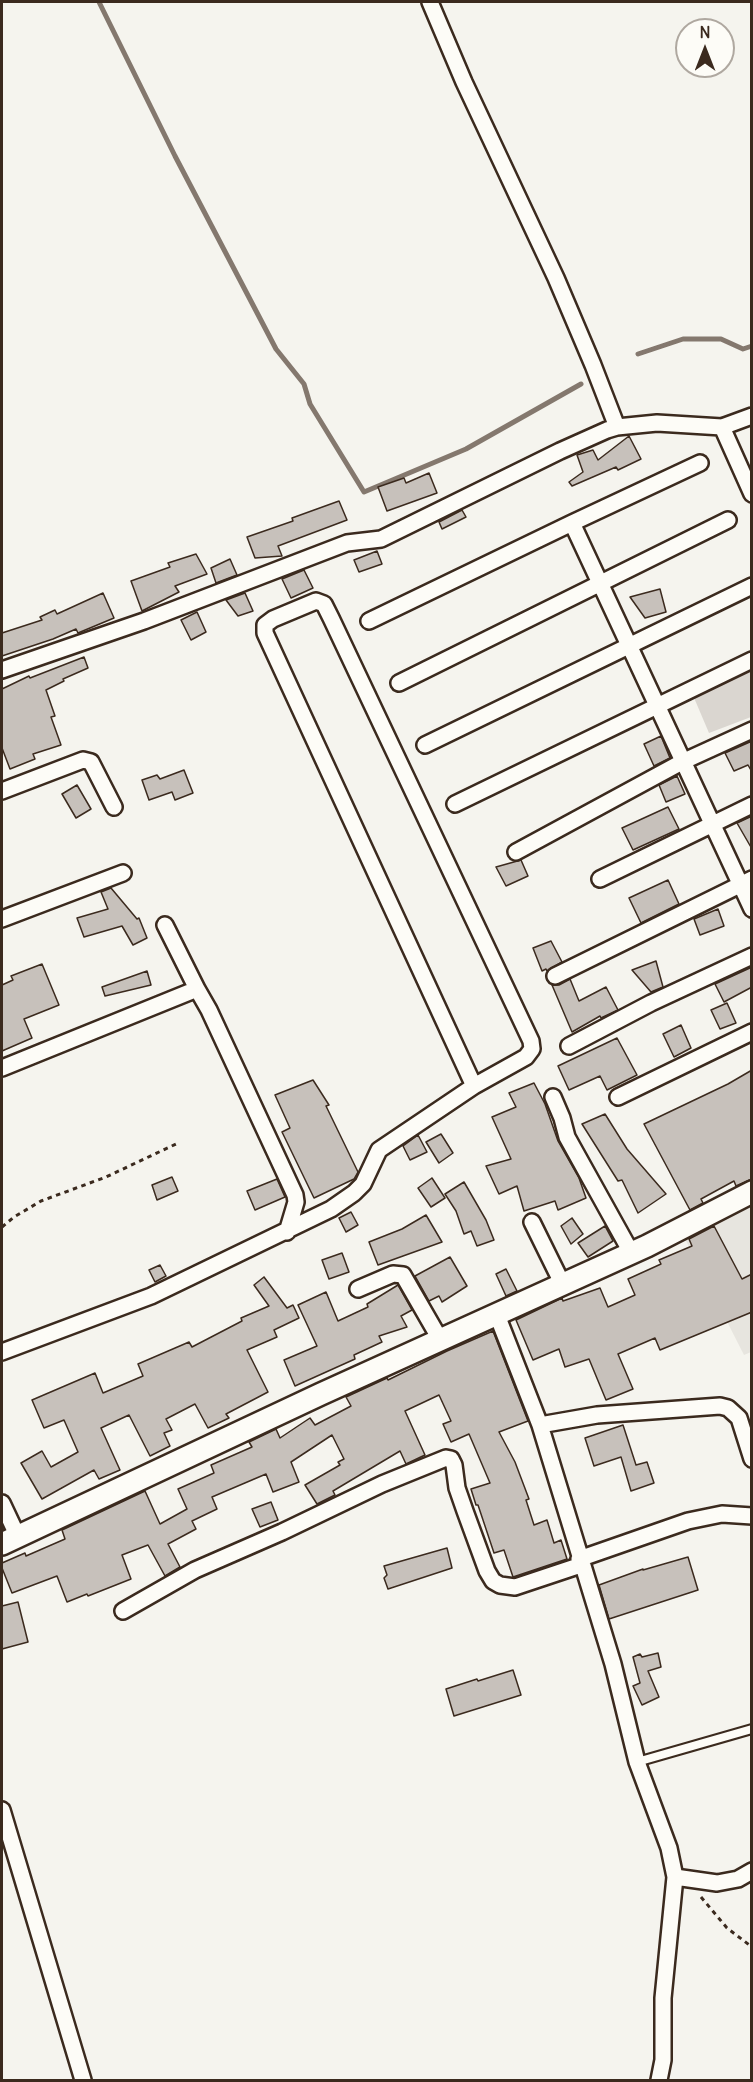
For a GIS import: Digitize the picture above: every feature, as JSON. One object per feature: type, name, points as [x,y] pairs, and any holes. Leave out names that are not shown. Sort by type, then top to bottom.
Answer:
[{"type":"street","points":[[430,2],[464,82],[556,278],[593,365],[616,427]]},
{"type":"street","points":[[2,670],[144,621],[347,543],[373,542],[381,539],[397,529],[560,451],[616,427],[657,423],[722,427],[752,416]]},
{"type":"street","points":[[722,427],[752,494]]},
{"type":"street","points":[[369,621],[700,463]]},
{"type":"street","points":[[399,683],[728,520]]},
{"type":"street","points":[[572,523],[711,826],[746,882],[752,909]]},
{"type":"street","points":[[425,745],[752,586]]},
{"type":"street","points":[[2,1353],[151,1296],[331,1209],[363,1184],[379,1150],[474,1086],[526,1057],[532,1049],[531,1041],[331,618],[324,604],[316,601],[273,619],[266,625],[265,633],[474,1086]]},
{"type":"street","points":[[455,804],[752,660]]},
{"type":"street","points":[[516,852],[682,762],[752,730]]},
{"type":"street","points":[[2,791],[83,760],[91,762],[114,807]]},
{"type":"street","points":[[600,879],[752,805]]},
{"type":"street","points":[[2,919],[123,873]]},
{"type":"street","points":[[555,976],[746,882]]},
{"type":"street","points":[[165,925],[209,1010],[295,1195],[296,1202],[287,1232]]},
{"type":"street","points":[[569,1046],[651,1003],[752,956]]},
{"type":"street","points":[[2,1068],[197,989]]},
{"type":"street","points":[[618,1097],[752,1032]]},
{"type":"street","points":[[553,1097],[567,1137],[632,1254]]},
{"type":"street","points":[[2,1503],[10,1540],[562,1283],[632,1254],[752,1192]]},
{"type":"street","points":[[532,1222],[562,1283]]},
{"type":"street","points":[[358,1289],[393,1274],[403,1275],[441,1341]]},
{"type":"street","points":[[497,1315],[540,1425],[613,1664],[637,1762],[682,1879],[663,1998],[663,2060],[659,2080]]},
{"type":"street","points":[[540,1425],[597,1415],[720,1406],[728,1408],[739,1418],[752,1459]]},
{"type":"street","points":[[123,1611],[195,1570],[282,1532],[382,1484],[446,1458],[451,1459],[454,1465],[457,1488],[487,1571],[493,1581],[500,1585],[516,1587],[688,1521],[722,1514],[752,1516]]},
{"type":"street","points":[[2,1810],[83,2080]]},
{"type":"street","points":[[682,1879],[717,1883],[738,1879],[752,1871]]},
{"type":"lane","points":[[637,1762],[752,1729]]},
{"type":"path","points":[[2,1227],[41,1201],[106,1176],[176,1144]]},
{"type":"path","points":[[682,1879],[727,1928],[752,1947]]},
{"type":"shaded area","points":[[751,669],[751,717],[709,733],[692,693]]},
{"type":"shaded area","points":[[751,1196],[751,1352],[744,1355],[681,1231]]},
{"type":"building","points":[[629,436],[641,459],[618,470],[616,467],[572,486],[569,482],[583,472],[577,455],[593,450],[598,460]]},
{"type":"building","points":[[429,473],[437,493],[387,511],[378,487],[404,478],[406,483]]},
{"type":"building","points":[[339,501],[347,520],[278,546],[282,556],[255,558],[247,537],[293,521],[292,518]]},
{"type":"building","points":[[462,510],[466,517],[442,529],[439,522]]},
{"type":"building","points":[[377,551],[382,564],[359,572],[354,560]]},
{"type":"building","points":[[196,554],[207,574],[175,586],[179,592],[142,611],[131,581],[170,567],[168,563]]},
{"type":"building","points":[[230,559],[237,575],[216,583],[211,568]]},
{"type":"building","points":[[304,570],[313,588],[291,598],[282,579]]},
{"type":"building","points":[[660,589],[666,612],[645,618],[630,597]]},
{"type":"building","points":[[103,593],[114,618],[78,633],[76,629],[2,656],[2,633],[42,620],[40,617],[55,610],[57,614]]},
{"type":"building","points":[[245,593],[253,611],[238,616],[226,600]]},
{"type":"building","points":[[197,612],[206,632],[191,640],[181,620]]},
{"type":"building","points":[[84,657],[88,668],[63,679],[64,681],[46,690],[55,716],[51,717],[61,745],[33,754],[35,759],[10,769],[2,748],[2,689],[29,676],[30,678]]},
{"type":"building","points":[[661,736],[670,758],[654,766],[644,744]]},
{"type":"building","points":[[752,741],[752,772],[748,765],[734,771],[725,753]]},
{"type":"building","points":[[184,770],[193,793],[175,800],[172,792],[149,800],[142,780],[157,775],[160,779]]},
{"type":"building","points":[[677,776],[685,794],[666,802],[659,785]]},
{"type":"building","points":[[77,785],[91,809],[76,818],[62,794]]},
{"type":"building","points":[[668,807],[679,829],[633,850],[622,828]]},
{"type":"building","points":[[752,816],[752,849],[737,823]]},
{"type":"building","points":[[521,860],[528,876],[506,886],[496,867]]},
{"type":"building","points":[[668,880],[679,904],[641,923],[629,898]]},
{"type":"building","points":[[111,888],[137,919],[139,918],[147,938],[133,945],[122,926],[84,937],[77,918],[108,909],[101,892]]},
{"type":"building","points":[[718,909],[724,926],[700,935],[694,919]]},
{"type":"building","points":[[551,941],[562,962],[547,971],[546,969],[542,971],[533,948]]},
{"type":"building","points":[[656,961],[663,987],[651,992],[632,970]]},
{"type":"building","points":[[42,964],[59,1005],[24,1019],[32,1038],[2,1051],[2,985],[13,980],[11,976]]},
{"type":"building","points":[[752,967],[752,987],[724,1002],[715,984]]},
{"type":"building","points":[[147,971],[151,985],[105,996],[102,987]]},
{"type":"building","points":[[570,979],[579,1001],[606,987],[618,1010],[601,1018],[600,1016],[572,1032],[552,985],[559,985]]},
{"type":"building","points":[[727,1003],[736,1023],[720,1029],[711,1010]]},
{"type":"building","points":[[681,1025],[691,1048],[674,1057],[663,1034]]},
{"type":"building","points":[[617,1038],[637,1075],[607,1090],[600,1076],[569,1090],[558,1066]]},
{"type":"building","points":[[752,1070],[752,1179],[736,1186],[734,1181],[701,1199],[703,1203],[690,1210],[644,1124]]},
{"type":"building","points":[[313,1080],[329,1105],[326,1106],[358,1172],[354,1179],[314,1198],[282,1132],[290,1128],[275,1095]]},
{"type":"building","points":[[534,1083],[545,1104],[558,1141],[579,1178],[586,1198],[558,1210],[555,1201],[524,1211],[517,1186],[499,1194],[486,1166],[511,1159],[492,1117],[516,1107],[509,1093]]},
{"type":"building","points":[[605,1114],[627,1149],[666,1194],[638,1213],[622,1180],[618,1181],[582,1124]]},
{"type":"building","points":[[441,1134],[453,1153],[439,1163],[426,1142]]},
{"type":"building","points":[[418,1135],[427,1152],[410,1160],[403,1146]]},
{"type":"building","points":[[172,1177],[178,1191],[157,1200],[152,1185]]},
{"type":"building","points":[[432,1178],[445,1198],[431,1207],[418,1188]]},
{"type":"building","points":[[277,1179],[285,1197],[255,1210],[247,1191]]},
{"type":"building","points":[[464,1182],[486,1220],[494,1240],[477,1246],[471,1231],[464,1234],[456,1211],[445,1194]]},
{"type":"building","points":[[351,1212],[358,1225],[346,1232],[339,1218]]},
{"type":"building","points":[[426,1215],[442,1242],[378,1265],[369,1242],[402,1229]]},
{"type":"building","points":[[572,1218],[583,1234],[571,1244],[561,1226]]},
{"type":"building","points":[[605,1226],[613,1241],[588,1257],[578,1243]]},
{"type":"building","points":[[714,1226],[742,1279],[752,1274],[752,1312],[660,1350],[655,1338],[618,1354],[633,1389],[606,1400],[589,1359],[565,1367],[559,1349],[533,1360],[516,1320],[562,1298],[563,1301],[600,1288],[608,1307],[635,1295],[628,1279],[661,1264],[659,1260],[692,1246],[689,1239]]},
{"type":"building","points":[[342,1253],[349,1272],[329,1279],[322,1260]]},
{"type":"building","points":[[450,1257],[467,1286],[442,1302],[439,1296],[429,1301],[415,1276]]},
{"type":"building","points":[[160,1265],[166,1276],[155,1282],[149,1270]]},
{"type":"building","points":[[506,1269],[517,1291],[506,1296],[496,1274]]},
{"type":"building","points":[[264,1277],[287,1308],[293,1305],[299,1318],[274,1330],[277,1337],[247,1350],[268,1392],[226,1414],[229,1418],[208,1428],[195,1404],[166,1419],[172,1430],[164,1433],[170,1446],[150,1456],[129,1415],[101,1428],[120,1470],[99,1479],[94,1470],[42,1499],[21,1463],[42,1451],[51,1467],[78,1452],[64,1420],[44,1428],[32,1400],[95,1373],[103,1393],[143,1376],[138,1364],[189,1342],[192,1347],[242,1321],[241,1318],[269,1306],[254,1285]]},
{"type":"building","points":[[398,1285],[412,1310],[401,1316],[407,1327],[379,1336],[382,1342],[354,1355],[355,1359],[295,1386],[284,1360],[317,1346],[298,1305],[326,1292],[338,1321],[368,1307],[367,1304]]},
{"type":"building","points":[[493,1331],[528,1421],[499,1432],[515,1462],[529,1499],[526,1500],[534,1525],[547,1520],[554,1543],[561,1540],[567,1559],[513,1577],[504,1550],[494,1553],[471,1489],[490,1483],[469,1434],[451,1442],[443,1424],[451,1421],[439,1395],[405,1411],[425,1455],[406,1464],[400,1451],[333,1491],[335,1495],[317,1504],[305,1485],[340,1465],[338,1462],[344,1459],[332,1435],[291,1462],[299,1482],[273,1492],[266,1474],[212,1497],[217,1509],[192,1521],[196,1529],[168,1544],[180,1567],[165,1576],[148,1545],[122,1555],[131,1579],[88,1596],[87,1594],[67,1602],[57,1576],[12,1593],[2,1563],[25,1553],[26,1556],[65,1539],[62,1530],[145,1491],[160,1524],[187,1509],[178,1489],[214,1473],[211,1465],[252,1447],[249,1442],[276,1429],[280,1438],[310,1418],[315,1425],[351,1406],[346,1397]]},
{"type":"building","points":[[623,1425],[636,1465],[647,1462],[654,1483],[631,1491],[621,1457],[594,1466],[585,1438]]},
{"type":"building","points":[[271,1502],[278,1520],[260,1527],[252,1509]]},
{"type":"building","points":[[447,1548],[452,1568],[388,1589],[384,1578],[387,1575],[384,1566]]},
{"type":"building","points":[[688,1557],[698,1590],[609,1619],[599,1585],[643,1569]]},
{"type":"building","points":[[18,1602],[28,1642],[2,1649],[2,1606]]},
{"type":"building","points":[[658,1653],[661,1667],[648,1671],[659,1697],[642,1705],[633,1686],[640,1683],[633,1657],[640,1654],[642,1657]]},
{"type":"building","points":[[513,1670],[521,1695],[454,1716],[446,1689]]},
{"type":"waterway","points":[[99,2],[175,156],[276,349],[304,384],[310,404],[364,492],[466,449],[581,384]]},
{"type":"waterway","points":[[638,354],[683,339],[721,339],[743,349],[752,346]]}]
